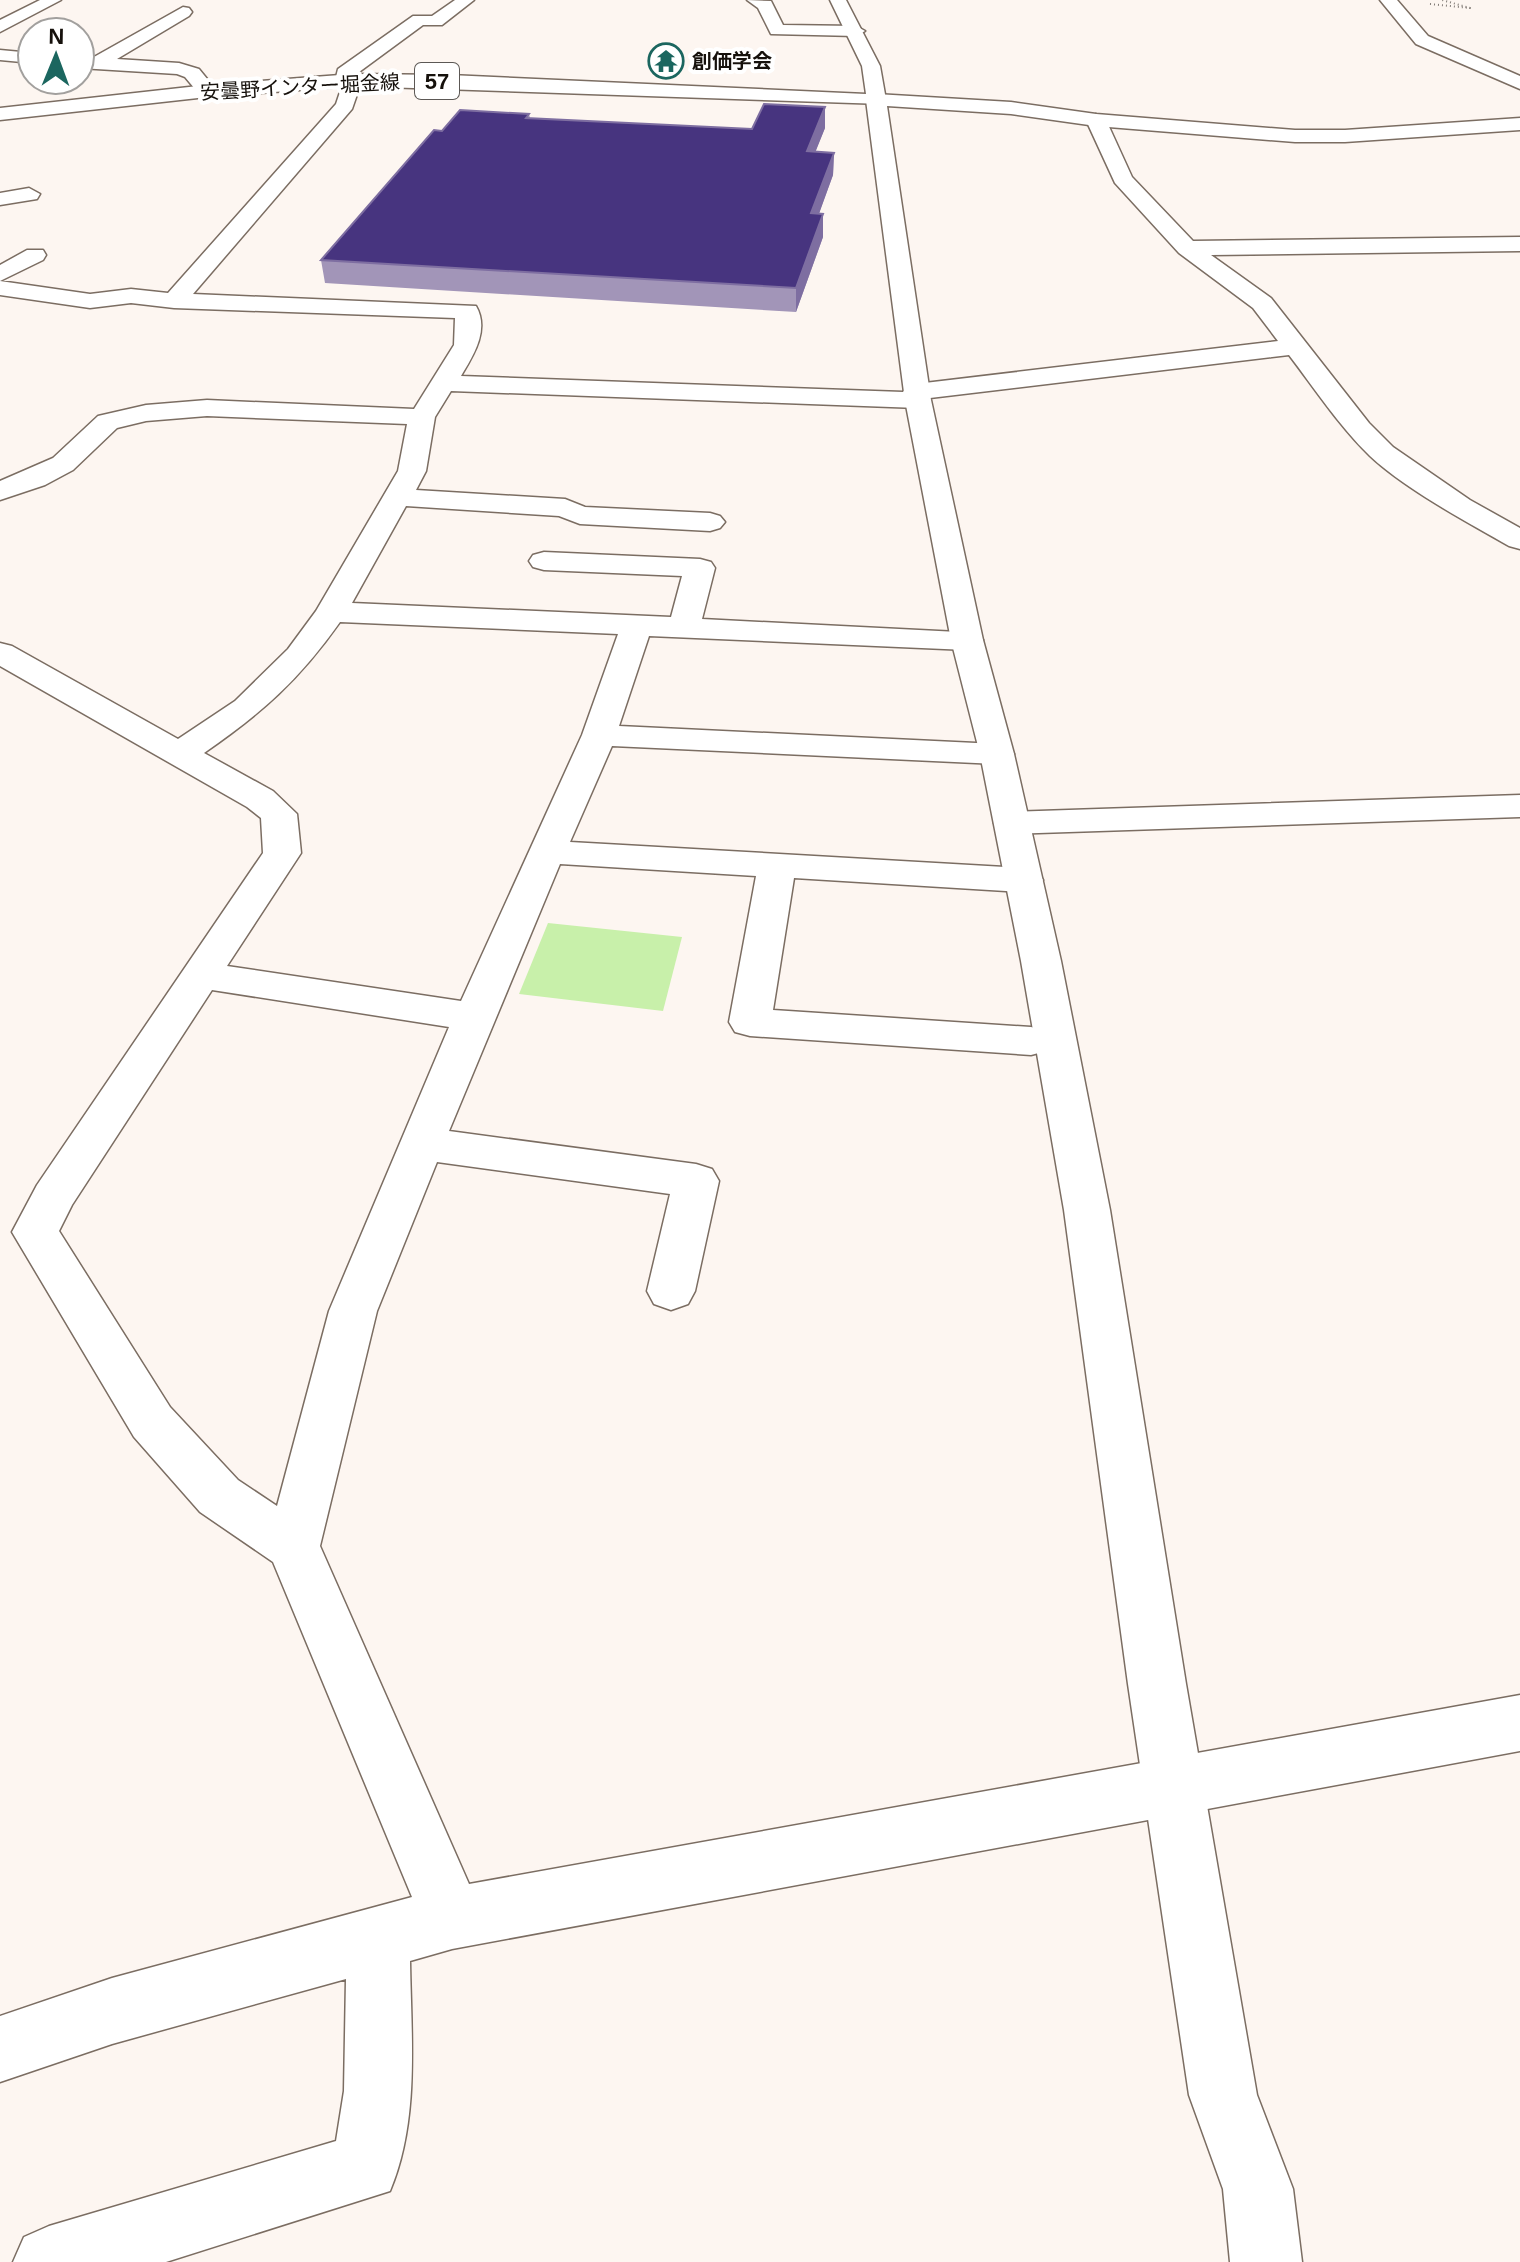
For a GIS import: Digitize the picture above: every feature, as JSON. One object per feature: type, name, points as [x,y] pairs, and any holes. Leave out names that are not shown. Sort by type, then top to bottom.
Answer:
[{"type":"street","points":[[0,27],[53,0]]},
{"type":"street","points":[[174,301],[345,105],[348,81],[345,73],[419,20],[436,21],[466,0]]},
{"type":"street","points":[[755,0],[765,5],[777,30],[856,31]]},
{"type":"street","points":[[838,0],[871,66],[917,396],[967,640],[997,754],[1024,880],[1087,1210],[1223,2095],[1258,2189],[1266,2262]]},
{"type":"street","points":[[1388,0],[1422,40],[1520,83]]},
{"type":"street","points":[[96,58],[183,12]]},
{"type":"street","points":[[96,63],[179,69],[192,73],[207,91]]},
{"type":"street","name":"安曇野インター堀金線","points":[[0,114],[207,91],[348,81],[450,81],[1011,108],[1096,120],[1307,136],[1520,124]]},
{"type":"street","points":[[1096,120],[1122,179],[1187,248],[1262,303],[1359,429],[1383,453],[1460,506],[1520,540]]},
{"type":"street","points":[[0,199],[29,194]]},
{"type":"street","points":[[1187,248],[1520,244]]},
{"type":"street","points":[[0,274],[35,255]]},
{"type":"street","points":[[0,288],[90,301],[131,296],[174,301],[467,311],[467,345],[422,417],[412,471],[331,612],[300,656],[247,708],[178,755]]},
{"type":"street","points":[[443,383],[917,396],[1234,352],[1296,347]]},
{"type":"street","points":[[0,491],[35,479],[63,464],[108,422],[146,413],[207,408],[422,417]]},
{"type":"street","points":[[397,497],[565,508],[580,515],[710,522]]},
{"type":"street","points":[[544,561],[700,568],[684,627]]},
{"type":"street","points":[[331,612],[967,640]]},
{"type":"street","points":[[293,1546],[353,1311],[474,1017],[599,735],[637,625]]},
{"type":"street","points":[[0,653],[260,799],[279,814],[282,853],[53,1197],[35,1232],[152,1422],[219,1496],[293,1546],[452,1918]]},
{"type":"street","points":[[599,735],[997,754]]},
{"type":"street","points":[[1012,823],[1520,806]]},
{"type":"street","points":[[545,852],[1024,880]]},
{"type":"street","points":[[777,865],[750,1022],[1031,1041]]},
{"type":"street","points":[[200,975],[474,1017]]},
{"type":"street","points":[[424,1144],[696,1181],[671,1291]]},
{"type":"street","points":[[0,2049],[112,2011],[452,1918],[1520,1723]]},
{"type":"street","points":[[49,2262],[366,2167],[378,2091],[378,1939]]},
{"type":"path","points":[[1426,0],[1452,4]]},
{"type":"path","points":[[1442,0],[1452,4]]},
{"type":"green space","points":[[548,923],[682,937],[663,1011],[519,994]]},
{"type":"building","points":[[764,104],[825,107],[807,151],[834,153],[811,213],[823,214],[796,288],[321,260],[434,130],[442,131],[460,110],[529,114],[526,118],[752,129]]},
{"type":"place","name":"創価学会","points":[[666,61]]}]
